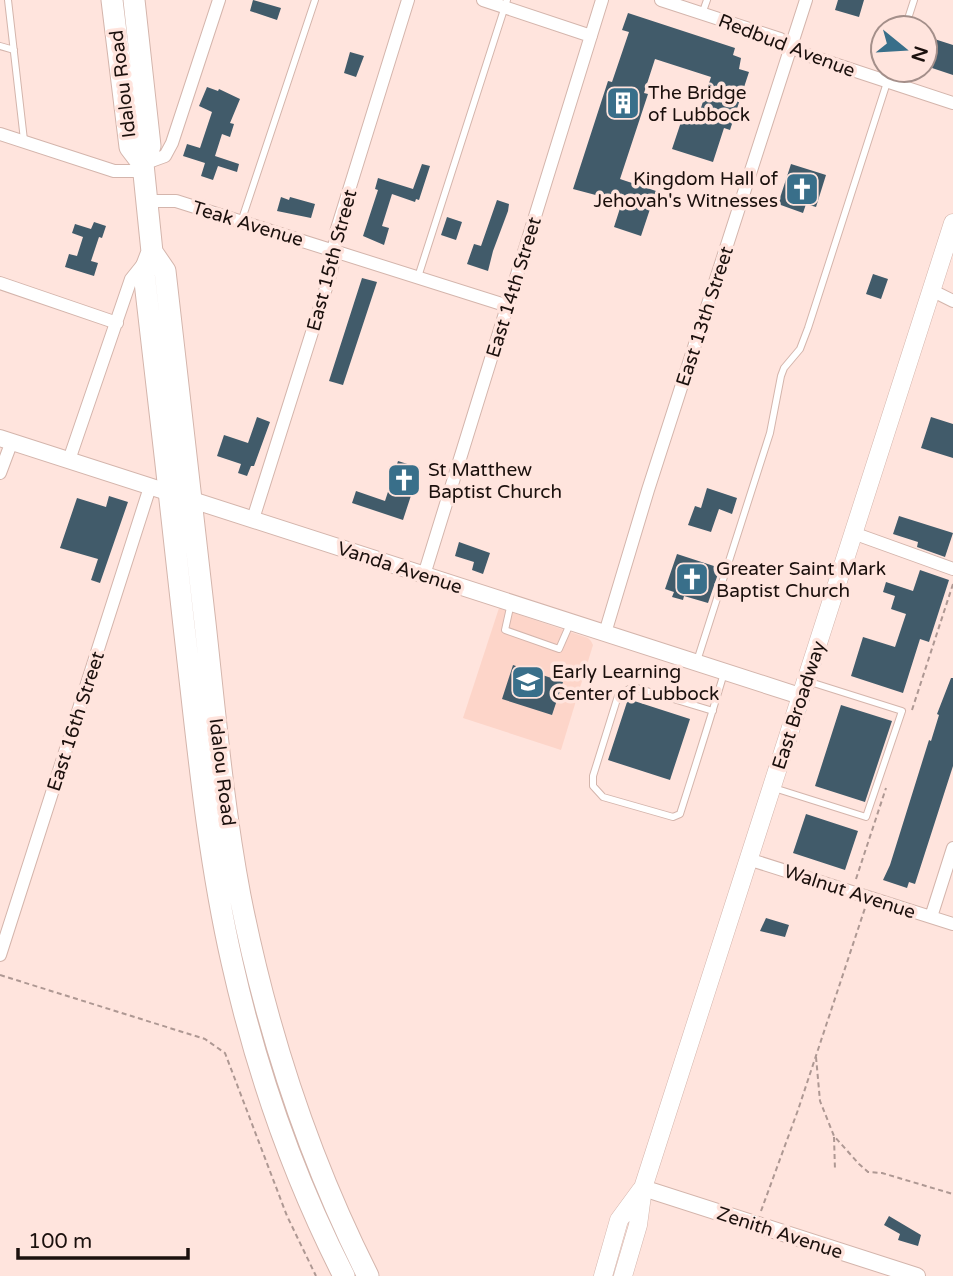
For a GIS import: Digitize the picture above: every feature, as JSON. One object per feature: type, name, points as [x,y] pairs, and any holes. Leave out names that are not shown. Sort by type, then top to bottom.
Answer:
[{"type":"main road","name":"Idalou Road","points":[[112,0],[130,147],[143,168]]},
{"type":"main road","name":"Idalou Road","points":[[134,0],[150,146],[143,168],[152,252],[144,273],[160,490],[208,821],[232,962],[274,1105],[317,1217],[344,1276]]},
{"type":"main road","name":"East Broadway","points":[[623,1276],[638,1225],[643,1188],[953,223]]},
{"type":"main road","name":"Idalou Road","points":[[152,252],[165,271],[233,852],[254,958],[270,1022],[309,1140],[368,1276]]},
{"type":"main road","name":"East Broadway","points":[[603,1276],[619,1220],[643,1188]]},
{"type":"street","points":[[0,134],[114,171],[143,168],[164,156],[172,143],[219,0]]},
{"type":"street","name":"East 15th Street","points":[[253,519],[332,269],[336,232],[408,0]]},
{"type":"street","points":[[483,0],[506,4],[591,36]]},
{"type":"street","name":"East 14th Street","points":[[424,575],[602,0]]},
{"type":"street","name":"Redbud Avenue","points":[[661,0],[780,39],[804,54],[869,71]]},
{"type":"street","name":"East 13th Street","points":[[605,634],[648,490],[806,0]]},
{"type":"street","name":"Redbud Avenue","points":[[908,84],[953,103]]},
{"type":"street","name":"Teak Avenue","points":[[147,201],[177,201],[508,306]]},
{"type":"street","points":[[69,460],[131,279],[152,252]]},
{"type":"street","points":[[0,283],[117,323]]},
{"type":"street","points":[[931,289],[953,301]]},
{"type":"street","points":[[0,473],[6,439]]},
{"type":"street","name":"Vanda Avenue","points":[[6,439],[697,663],[803,688]]},
{"type":"street","name":"East 16th Street","points":[[0,955],[160,490]]},
{"type":"street","points":[[853,533],[953,569]]},
{"type":"street","points":[[931,917],[953,848]]},
{"type":"street","name":"Walnut Avenue","points":[[748,859],[953,924]]},
{"type":"street","name":"Zenith Avenue","points":[[643,1188],[917,1276]]},
{"type":"lane","points":[[8,0],[24,142]]},
{"type":"lane","points":[[241,222],[315,0]]},
{"type":"lane","points":[[702,14],[707,0]]},
{"type":"lane","points":[[418,277],[506,4]]},
{"type":"lane","points":[[0,46],[14,50]]},
{"type":"lane","points":[[697,663],[770,433],[781,376],[784,368],[800,349],[808,328],[886,84]]},
{"type":"lane","points":[[511,603],[505,630],[559,649],[570,622]]},
{"type":"lane","points":[[713,711],[637,688],[621,692],[593,776],[593,786],[603,797],[673,817],[680,814],[713,711],[725,671]]},
{"type":"lane","points":[[772,788],[866,817],[902,711],[803,688]]},
{"type":"path","points":[[756,1224],[798,1110],[869,897]]},
{"type":"path","points":[[0,975],[205,1039],[225,1052],[287,1216],[316,1276]]},
{"type":"path","points":[[816,1053],[820,1101],[834,1136],[835,1170]]},
{"type":"path","points":[[834,1136],[868,1172],[882,1173],[953,1194]]},
{"type":"shaded area","name":"Early Learning Center of Lubbock","points":[[499,608],[588,638],[593,645],[561,750],[463,718]]},
{"type":"building","points":[[253,0],[281,8],[277,20],[250,11]]},
{"type":"building","points":[[838,0],[864,0],[859,17],[835,10]]},
{"type":"building","name":"The Bridge of Lubbock","points":[[628,13],[735,48],[733,55],[741,58],[739,69],[749,72],[730,130],[724,128],[713,162],[672,149],[684,113],[698,117],[711,77],[655,59],[644,93],[648,94],[620,179],[656,191],[641,236],[614,227],[622,202],[573,189],[608,81],[612,82],[629,32],[622,30]]},
{"type":"building","points":[[939,40],[953,45],[953,75],[939,70]]},
{"type":"building","points":[[350,52],[364,56],[356,77],[344,73]]},
{"type":"building","points":[[207,87],[218,91],[219,89],[240,99],[230,123],[234,124],[230,137],[222,134],[215,156],[239,164],[237,172],[218,166],[213,180],[201,176],[205,163],[183,156],[187,144],[200,148],[212,112],[199,106]]},
{"type":"building","points":[[422,164],[430,166],[419,200],[416,199],[415,202],[392,194],[382,226],[389,228],[384,245],[363,236],[378,190],[375,189],[378,178],[413,189]]},
{"type":"building","name":"Kingdom Hall of Jehovah's Witnesses","points":[[791,164],[826,175],[816,207],[806,204],[803,213],[778,204]]},
{"type":"building","points":[[281,197],[315,204],[311,218],[277,211]]},
{"type":"building","points":[[497,200],[509,204],[488,271],[467,264],[474,244],[481,246]]},
{"type":"building","points":[[447,217],[462,222],[456,240],[441,235]]},
{"type":"building","points":[[94,222],[106,226],[102,238],[99,237],[91,261],[98,263],[94,276],[65,267],[69,254],[77,256],[83,237],[72,233],[75,224],[91,229]]},
{"type":"building","points":[[873,274],[888,279],[881,299],[866,294]]},
{"type":"building","points":[[362,278],[377,282],[343,385],[329,381]]},
{"type":"building","points":[[257,417],[270,422],[254,466],[251,466],[247,476],[238,473],[241,464],[217,456],[224,435],[248,443]]},
{"type":"building","points":[[931,417],[953,424],[953,458],[921,448]]},
{"type":"building","name":"St Matthew Baptist Church","points":[[398,461],[420,468],[403,520],[352,503],[356,491],[385,501]]},
{"type":"building","points":[[707,488],[737,498],[732,514],[719,509],[711,532],[688,525],[695,506],[701,508]]},
{"type":"building","points":[[109,496],[128,502],[100,583],[91,580],[98,559],[60,548],[77,498],[106,507]]},
{"type":"building","points":[[899,516],[953,533],[945,557],[917,547],[918,542],[893,534]]},
{"type":"building","points":[[459,542],[490,553],[483,574],[472,570],[474,562],[455,556]]},
{"type":"building","name":"Greater Saint Mark Baptist Church","points":[[677,554],[720,568],[708,603],[684,596],[683,600],[672,597],[674,592],[665,589]]},
{"type":"building","points":[[920,570],[949,580],[929,642],[920,639],[903,693],[851,676],[863,637],[895,647],[906,614],[891,609],[895,596],[883,592],[886,582],[913,591]]},
{"type":"building","points":[[513,665],[563,682],[552,715],[502,699]]},
{"type":"building","points":[[951,678],[953,766],[915,884],[909,882],[907,888],[883,880]]},
{"type":"building","points":[[628,699],[690,719],[670,780],[608,760]]},
{"type":"building","points":[[841,705],[892,721],[865,802],[815,786]]},
{"type":"building","points":[[806,814],[858,831],[845,870],[793,853]]},
{"type":"building","points":[[766,918],[789,925],[785,937],[760,931]]},
{"type":"building","points":[[889,1216],[921,1235],[918,1246],[898,1240],[900,1234],[884,1225]]},
{"type":"place","name":"The Bridge of Lubbock","points":[[623,103]]},
{"type":"place","name":"Kingdom Hall of Jehovah's Witnesses","points":[[802,189]]},
{"type":"place","name":"St Matthew Baptist Church","points":[[404,480]]},
{"type":"place","name":"Greater Saint Mark Baptist Church","points":[[692,579]]},
{"type":"place","name":"Early Learning Center of Lubbock","points":[[528,682]]}]
